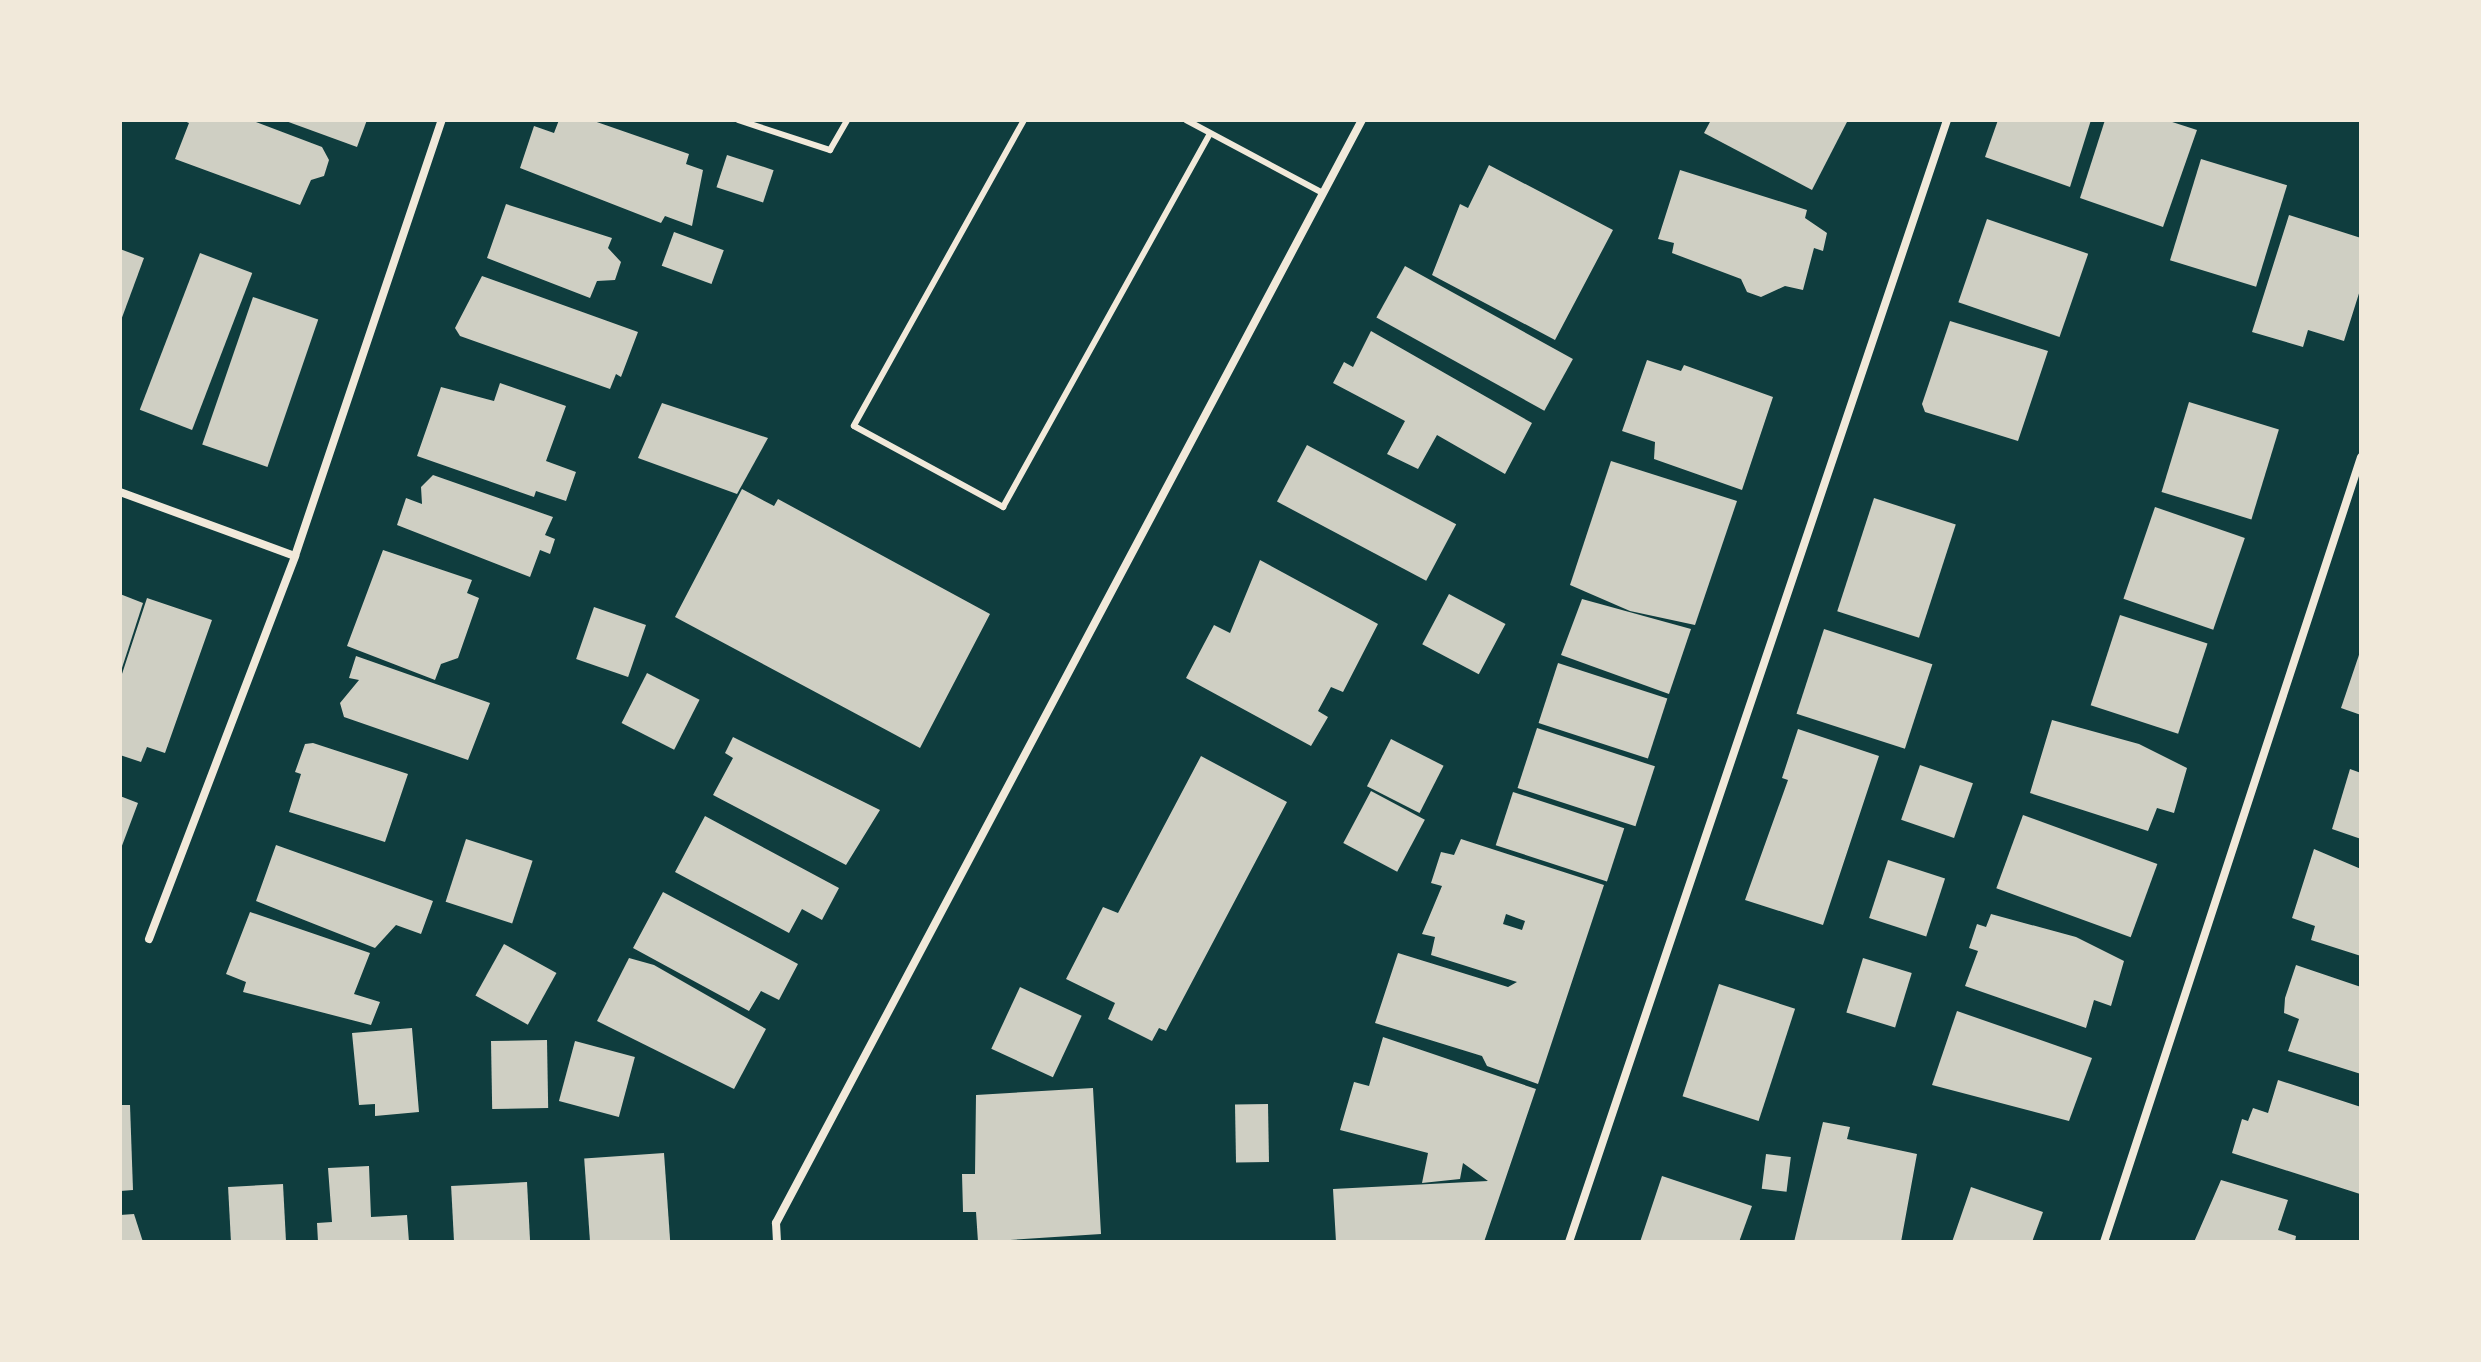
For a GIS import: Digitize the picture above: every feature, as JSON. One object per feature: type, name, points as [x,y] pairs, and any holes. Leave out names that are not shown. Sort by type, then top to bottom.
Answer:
[{"type":"street","points":[[149,939],[295,556],[442,120]]},
{"type":"street","points":[[777,1242],[776,1223],[1362,120]]},
{"type":"street","points":[[1569,1242],[1947,120]]},
{"type":"street","points":[[2104,1242],[2361,457]]},
{"type":"street","points":[[120,492],[295,556]]},
{"type":"lane","points":[[738,120],[830,150],[847,120]]},
{"type":"lane","points":[[1024,120],[854,426],[1003,507],[1210,133]]},
{"type":"lane","points":[[1186,120],[1323,193]]},
{"type":"building","points":[[182,120],[251,120],[322,147],[329,160],[324,176],[311,180],[300,205],[175,159],[189,123]]},
{"type":"building","points":[[283,120],[367,120],[357,147]]},
{"type":"building","points":[[559,120],[591,120],[689,154],[686,164],[703,170],[692,226],[665,216],[661,223],[520,168],[534,126],[554,133]]},
{"type":"building","points":[[1711,120],[1848,120],[1812,190],[1704,133]]},
{"type":"building","points":[[1998,120],[2091,120],[2070,187],[1985,157]]},
{"type":"building","points":[[2105,120],[2166,120],[2197,130],[2163,227],[2080,198]]},
{"type":"building","points":[[727,155],[774,170],[763,202],[716,187]]},
{"type":"building","points":[[2201,159],[2287,185],[2256,287],[2170,260]]},
{"type":"building","points":[[1489,165],[1613,230],[1555,340],[1432,275],[1460,204],[1468,208]]},
{"type":"building","points":[[1680,170],[1807,210],[1805,218],[1827,233],[1823,251],[1814,248],[1803,290],[1785,286],[1761,297],[1747,292],[1741,279],[1672,253],[1674,243],[1658,239]]},
{"type":"building","points":[[506,204],[612,238],[608,248],[621,262],[615,280],[597,281],[590,298],[487,258]]},
{"type":"building","points":[[2289,215],[2361,238],[2361,287],[2344,341],[2308,330],[2303,347],[2252,332]]},
{"type":"building","points":[[1987,219],[2088,254],[2060,337],[1958,302]]},
{"type":"building","points":[[674,232],[724,250],[711,284],[662,266]]},
{"type":"building","points":[[120,249],[144,258],[120,323]]},
{"type":"building","points":[[200,253],[252,273],[192,430],[140,410]]},
{"type":"building","points":[[1405,266],[1573,359],[1544,411],[1376,318]]},
{"type":"building","points":[[482,276],[638,332],[621,377],[616,374],[610,389],[460,336],[455,328]]},
{"type":"building","points":[[253,297],[318,319],[267,467],[202,445]]},
{"type":"building","points":[[1950,321],[2048,351],[2018,441],[1925,412],[1922,404]]},
{"type":"building","points":[[1371,331],[1532,423],[1505,474],[1437,435],[1418,469],[1387,454],[1405,421],[1333,383],[1344,362],[1353,367]]},
{"type":"building","points":[[1647,360],[1681,371],[1684,365],[1773,397],[1742,490],[1654,459],[1655,442],[1622,431]]},
{"type":"building","points":[[500,383],[566,406],[546,461],[576,472],[566,501],[536,491],[534,497],[417,456],[441,387],[494,401]]},
{"type":"building","points":[[2189,402],[2279,429],[2251,519],[2162,492]]},
{"type":"building","points":[[662,403],[768,438],[737,494],[638,458]]},
{"type":"building","points":[[1307,445],[1456,524],[1426,581],[1277,502]]},
{"type":"building","points":[[1611,461],[1737,501],[1695,625],[1630,611],[1570,585]]},
{"type":"building","points":[[433,475],[553,517],[545,535],[555,539],[550,554],[540,550],[530,577],[397,525],[406,498],[422,504],[421,487]]},
{"type":"building","points":[[742,489],[774,506],[778,499],[990,614],[920,748],[675,617]]},
{"type":"building","points":[[1874,498],[1956,525],[1919,638],[1837,611]]},
{"type":"building","points":[[2155,507],[2245,538],[2213,630],[2123,599]]},
{"type":"building","points":[[383,550],[472,580],[467,593],[479,598],[458,658],[441,664],[435,680],[347,646]]},
{"type":"building","points":[[1260,560],[1378,624],[1343,692],[1331,687],[1318,711],[1328,717],[1311,746],[1186,678],[1214,625],[1230,633]]},
{"type":"building","points":[[120,594],[143,603],[121,671],[120,670]]},
{"type":"building","points":[[1449,594],[1506,624],[1479,674],[1422,644]]},
{"type":"building","points":[[147,598],[212,620],[165,753],[147,747],[141,762],[120,755],[120,680]]},
{"type":"building","points":[[1582,599],[1691,629],[1669,694],[1561,655]]},
{"type":"building","points":[[594,607],[646,625],[628,677],[576,659]]},
{"type":"building","points":[[2120,615],[2207,643],[2178,734],[2091,705]]},
{"type":"building","points":[[1824,629],[1932,664],[1905,749],[1796,714]]},
{"type":"building","points":[[2361,649],[2361,715],[2341,708]]},
{"type":"building","points":[[356,656],[490,703],[468,760],[344,717],[340,703],[359,680],[349,678]]},
{"type":"building","points":[[1558,663],[1667,699],[1648,758],[1539,723]]},
{"type":"building","points":[[647,673],[700,700],[674,750],[622,723]]},
{"type":"building","points":[[2052,720],[2139,744],[2187,768],[2174,813],[2157,808],[2148,831],[2030,793]]},
{"type":"building","points":[[1537,728],[1655,766],[1635,826],[1518,788]]},
{"type":"building","points":[[1798,729],[1879,756],[1823,925],[1745,900],[1788,780],[1782,778]]},
{"type":"building","points":[[733,737],[880,810],[846,865],[713,795],[733,758],[725,753]]},
{"type":"building","points":[[1391,739],[1444,766],[1420,813],[1367,786]]},
{"type":"building","points":[[313,743],[408,774],[385,842],[289,812],[301,774],[295,772],[305,744]]},
{"type":"building","points":[[1201,756],[1287,802],[1166,1031],[1159,1028],[1152,1041],[1108,1019],[1115,1003],[1066,979],[1103,907],[1118,913]]},
{"type":"building","points":[[1920,765],[1973,783],[1954,838],[1901,820]]},
{"type":"building","points":[[2350,769],[2361,773],[2361,839],[2332,829]]},
{"type":"building","points":[[1371,791],[1425,820],[1397,872],[1343,843]]},
{"type":"building","points":[[1513,792],[1624,828],[1607,881],[1496,845]]},
{"type":"building","points":[[120,796],[138,803],[120,851]]},
{"type":"building","points":[[2023,815],[2157,864],[2131,937],[1996,888]]},
{"type":"building","points":[[705,816],[839,888],[822,920],[802,909],[789,933],[675,872]]},
{"type":"building","points":[[466,839],[533,861],[512,923],[446,902]]},
{"type":"building","points":[[1461,839],[1604,885],[1538,1084],[1487,1066],[1482,1056],[1375,1023],[1398,953],[1508,987],[1517,982],[1431,955],[1435,937],[1422,934],[1442,886],[1431,883],[1441,852],[1454,855]],"holes":[[[1506,914],[1525,921],[1522,930],[1503,924]]]},
{"type":"building","points":[[276,845],[433,901],[421,934],[396,925],[375,948],[256,901]]},
{"type":"building","points":[[2314,849],[2361,869],[2361,956],[2311,940],[2315,926],[2292,918]]},
{"type":"building","points":[[1888,860],[1945,879],[1926,937],[1869,918]]},
{"type":"building","points":[[663,892],[798,964],[779,1000],[761,991],[749,1011],[633,948]]},
{"type":"building","points":[[250,912],[370,953],[354,994],[380,1002],[371,1025],[243,992],[246,982],[226,974]]},
{"type":"building","points":[[1991,914],[2076,937],[2124,961],[2111,1006],[2094,1000],[2086,1028],[1965,986],[1978,951],[1969,948],[1977,924],[1986,927]]},
{"type":"building","points":[[504,944],[556,973],[528,1025],[475,996]]},
{"type":"building","points":[[629,958],[654,965],[766,1029],[734,1089],[597,1021]]},
{"type":"building","points":[[1863,958],[1912,973],[1895,1027],[1846,1013]]},
{"type":"building","points":[[2296,965],[2361,987],[2361,1074],[2288,1051],[2299,1019],[2284,1013],[2285,998]]},
{"type":"building","points":[[1719,984],[1795,1009],[1759,1121],[1683,1096]]},
{"type":"building","points":[[1020,987],[1082,1016],[1053,1077],[991,1049]]},
{"type":"building","points":[[1957,1011],[2092,1058],[2069,1121],[1932,1085]]},
{"type":"building","points":[[412,1028],[419,1112],[375,1116],[375,1104],[359,1105],[352,1033]]},
{"type":"building","points":[[1383,1037],[1536,1089],[1484,1242],[1336,1242],[1333,1189],[1488,1181],[1463,1163],[1460,1179],[1422,1183],[1428,1153],[1340,1130],[1354,1082],[1369,1086]]},
{"type":"building","points":[[547,1040],[548,1108],[492,1109],[491,1041]]},
{"type":"building","points":[[575,1041],[635,1057],[619,1117],[559,1101]]},
{"type":"building","points":[[2278,1080],[2361,1107],[2360,1194],[2232,1153],[2242,1119],[2248,1121],[2253,1108],[2268,1113]]},
{"type":"building","points":[[1093,1088],[1101,1234],[978,1242],[976,1212],[963,1212],[962,1174],[975,1174],[976,1095]]},
{"type":"building","points":[[1268,1104],[1269,1162],[1236,1163],[1235,1105]]},
{"type":"building","points":[[120,1105],[130,1105],[133,1190],[120,1191]]},
{"type":"building","points":[[1823,1122],[1850,1127],[1847,1139],[1917,1154],[1901,1242],[1794,1242]]},
{"type":"building","points":[[664,1153],[670,1242],[590,1242],[584,1159]]},
{"type":"building","points":[[1766,1154],[1791,1157],[1787,1192],[1762,1189]]},
{"type":"building","points":[[369,1166],[371,1217],[407,1215],[409,1242],[318,1242],[317,1223],[332,1222],[328,1168]]},
{"type":"building","points":[[1662,1176],[1752,1206],[1739,1242],[1640,1242]]},
{"type":"building","points":[[2221,1180],[2288,1200],[2278,1230],[2296,1236],[2295,1242],[2194,1242]]},
{"type":"building","points":[[527,1182],[530,1242],[454,1242],[451,1186]]},
{"type":"building","points":[[283,1184],[286,1242],[231,1242],[228,1187]]},
{"type":"building","points":[[1971,1187],[2043,1212],[2032,1242],[1952,1242]]},
{"type":"building","points":[[134,1214],[143,1242],[120,1242],[120,1215]]}]
